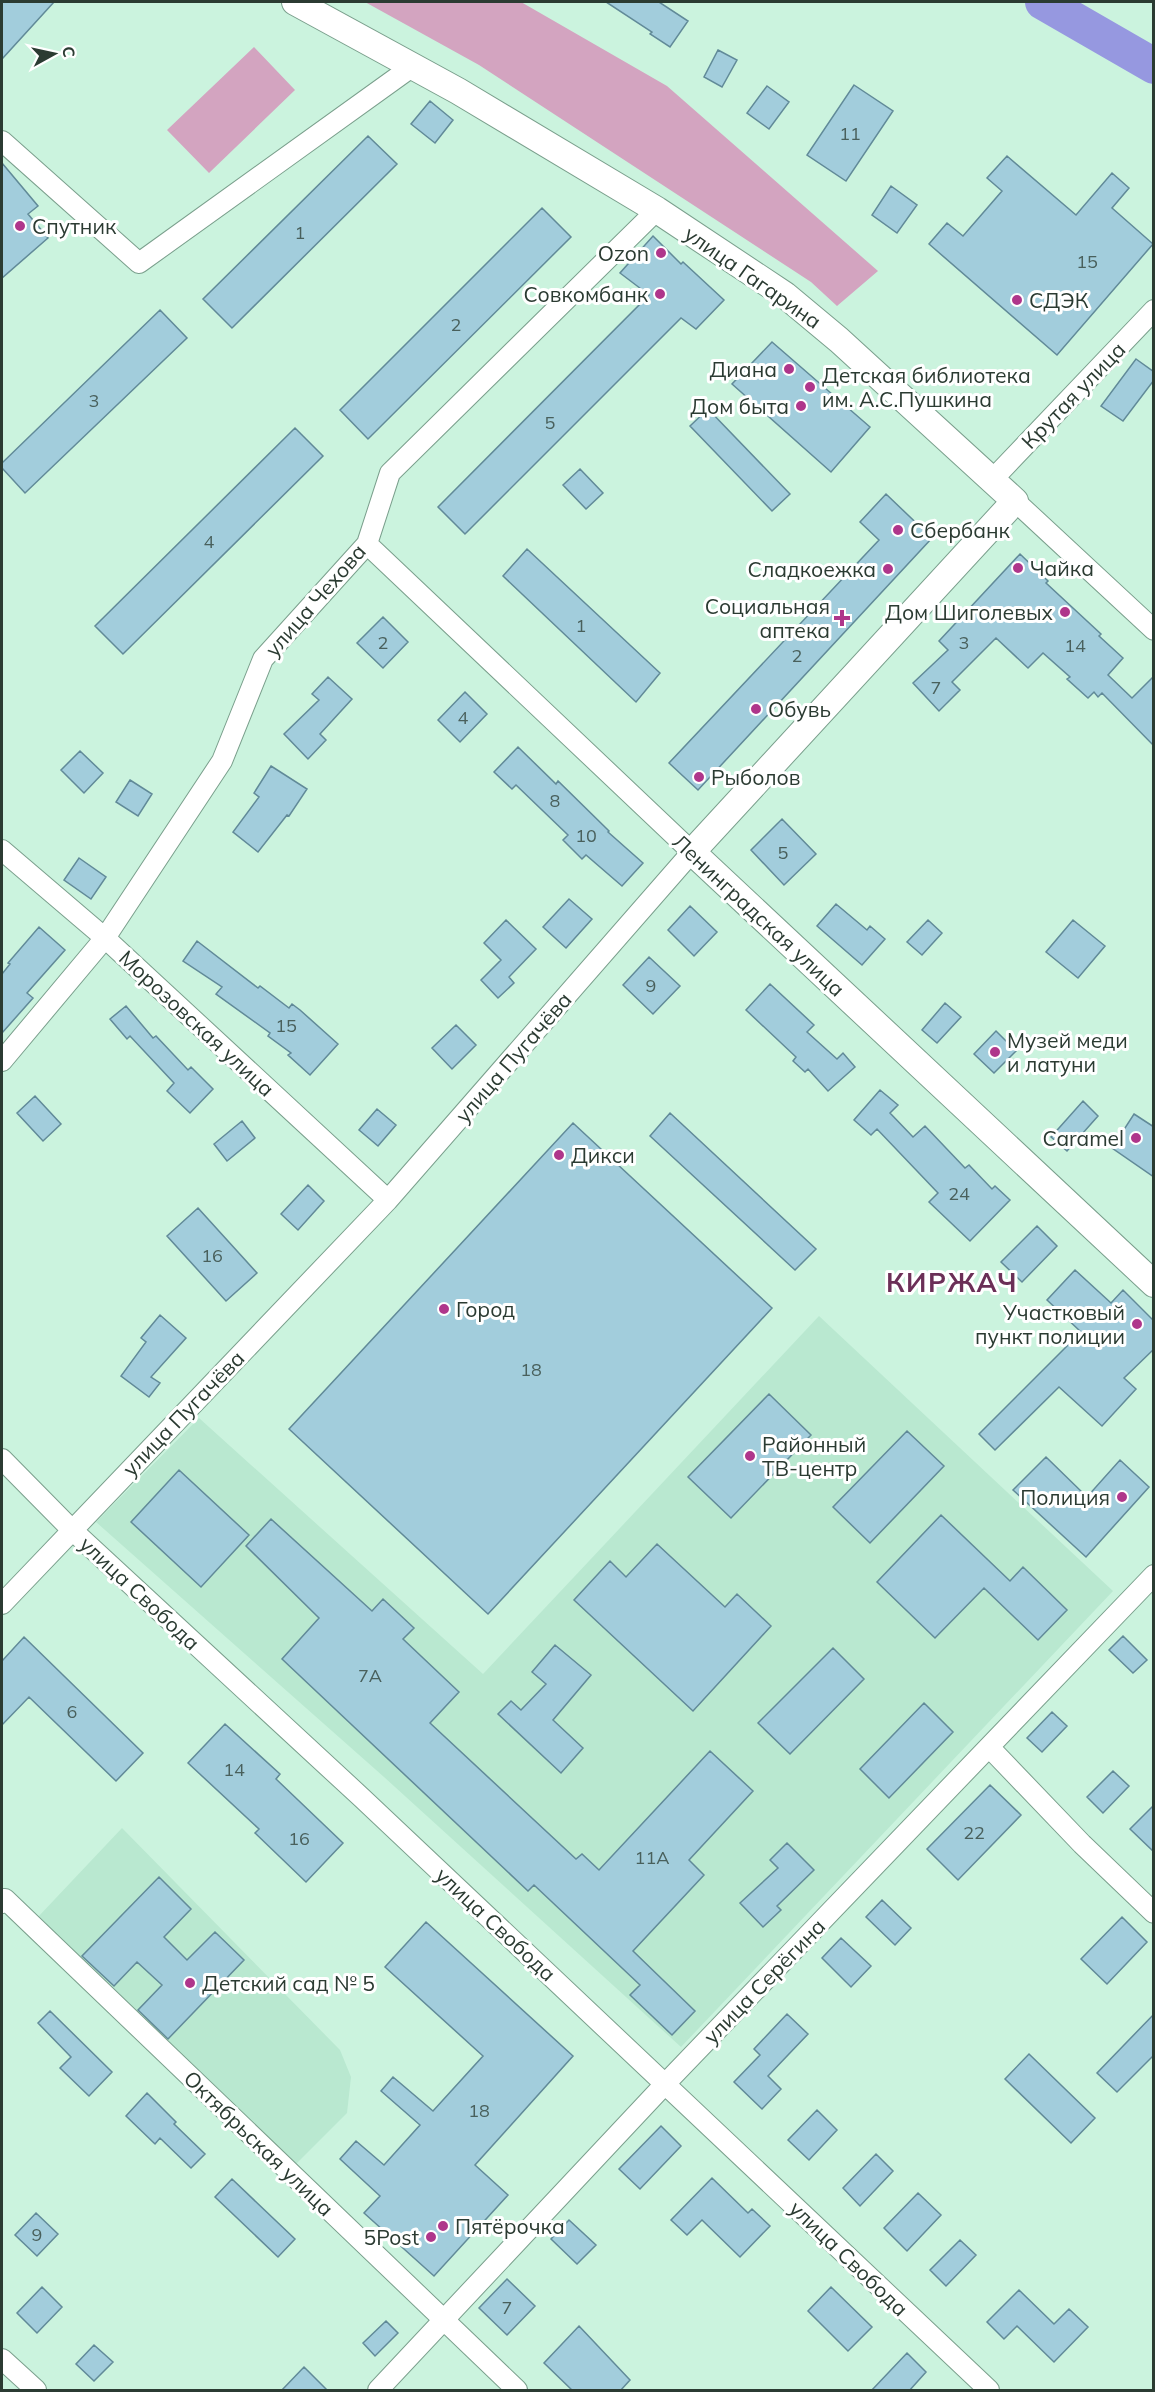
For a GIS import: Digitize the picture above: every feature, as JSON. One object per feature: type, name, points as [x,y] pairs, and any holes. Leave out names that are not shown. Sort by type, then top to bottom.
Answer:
[{"type":"main road","name":"улица Гагарина","points":[[295,2],[413,66],[657,210],[785,295],[839,340],[1015,501]]},
{"type":"main road","name":"улица Пугачёва","points":[[692,852],[1015,501]]},
{"type":"main road","name":"Ленинградская улица","points":[[692,852],[1154,1284]]},
{"type":"street","points":[[2,141],[139,263],[413,66]]},
{"type":"street","name":"улица Чехова","points":[[2,1061],[105,938],[222,761],[263,659],[367,544],[390,473],[657,210]]},
{"type":"street","name":"Крутая улица","points":[[992,480],[1154,310]]},
{"type":"street","name":"улица Гагарина","points":[[1015,501],[1154,630]]},
{"type":"street","name":"Ленинградская улица","points":[[367,544],[692,852]]},
{"type":"street","name":"Морозовская улица","points":[[2,850],[105,938],[388,1200]]},
{"type":"street","name":"улица Пугачёва","points":[[2,1604],[388,1200],[692,852]]},
{"type":"street","name":"улица Свобода","points":[[2,1459],[72,1529],[989,2391]]},
{"type":"street","name":"улица Серёгина","points":[[378,2391],[665,2084],[1154,1575]]},
{"type":"street","points":[[989,1747],[1082,1844],[1154,1913]]},
{"type":"street","name":"Октябрьская улица","points":[[2,1903],[5,1899],[517,2391]]},
{"type":"street","points":[[2,2359],[36,2391]]},
{"type":"shaded area","points":[[365,2],[521,2],[667,86],[878,271],[837,306],[811,282],[479,65]]},
{"type":"shaded area","points":[[254,47],[295,90],[209,173],[167,130]]},
{"type":"shaded area","points":[[819,1316],[1113,1591],[681,2047],[384,1777],[96,1522],[199,1418],[483,1674]]},
{"type":"shaded area","name":"Детский сад № 5","points":[[122,1828],[340,2050],[351,2077],[347,2113],[294,2166],[38,1917]]},
{"type":"building","points":[[2,2],[54,2],[2,59]]},
{"type":"building","points":[[606,2],[659,2],[688,21],[670,47],[650,34],[652,32]]},
{"type":"building","points":[[718,50],[737,60],[722,87],[704,77]]},
{"type":"building","points":[[854,85],[893,111],[846,181],[807,155]]},
{"type":"building","points":[[767,86],[789,102],[769,129],[747,113]]},
{"type":"building","points":[[430,101],[453,120],[435,143],[411,124]]},
{"type":"building","points":[[368,136],[397,164],[232,328],[203,299]]},
{"type":"building","points":[[1007,156],[1076,215],[1112,173],[1129,188],[1112,208],[1153,244],[1057,355],[929,244],[947,223],[963,236],[1002,191],[987,178]]},
{"type":"building","name":"Спутник","points":[[2,163],[38,206],[28,214],[48,238],[2,278]]},
{"type":"building","points":[[891,186],[917,205],[897,233],[872,215]]},
{"type":"building","points":[[542,208],[571,237],[368,439],[340,410]]},
{"type":"building","points":[[653,236],[681,264],[683,262],[724,300],[696,329],[681,318],[465,534],[438,507],[649,295],[620,273]]},
{"type":"building","points":[[160,310],[187,338],[25,493],[2,468],[2,463]]},
{"type":"building","name":"Дом быта","points":[[772,342],[870,427],[831,472],[732,384]]},
{"type":"building","points":[[1136,359],[1154,372],[1154,380],[1123,421],[1101,406]]},
{"type":"building","points":[[708,409],[790,494],[772,511],[690,426]]},
{"type":"building","points":[[295,428],[323,456],[123,654],[95,626]]},
{"type":"building","points":[[580,469],[603,493],[586,509],[563,485]]},
{"type":"building","points":[[886,494],[932,538],[698,790],[669,763],[879,540],[860,522]]},
{"type":"building","points":[[527,549],[660,673],[636,702],[503,576]]},
{"type":"building","points":[[1020,554],[1048,581],[1046,583],[1101,634],[1099,636],[1123,658],[1108,675],[1132,698],[1154,676],[1154,746],[1102,693],[1098,697],[1094,692],[1088,698],[1067,679],[1070,677],[1043,653],[1028,668],[996,638],[952,682],[960,690],[939,711],[913,683],[948,650],[939,641]]},
{"type":"building","points":[[383,617],[408,642],[383,668],[357,643]]},
{"type":"building","points":[[328,677],[352,699],[320,734],[326,740],[308,759],[284,734],[319,700],[312,694]]},
{"type":"building","points":[[465,692],[487,714],[460,742],[438,720]]},
{"type":"building","points":[[518,747],[556,784],[558,781],[608,832],[643,863],[622,886],[586,855],[582,859],[563,840],[568,835],[516,785],[512,789],[494,772]]},
{"type":"building","points":[[80,751],[103,773],[84,793],[61,770]]},
{"type":"building","points":[[271,766],[307,789],[289,816],[287,815],[258,852],[233,832],[259,797],[254,793]]},
{"type":"building","points":[[130,780],[152,794],[138,816],[116,802]]},
{"type":"building","points":[[782,819],[816,854],[784,885],[751,850]]},
{"type":"building","points":[[79,858],[106,877],[91,899],[64,880]]},
{"type":"building","points":[[569,899],[592,919],[566,948],[543,927]]},
{"type":"building","points":[[836,904],[867,930],[870,926],[885,939],[862,965],[817,926]]},
{"type":"building","points":[[690,906],[717,932],[694,956],[668,930]]},
{"type":"building","points":[[506,920],[536,949],[509,977],[514,983],[498,998],[481,980],[501,960],[484,943]]},
{"type":"building","points":[[928,920],[942,933],[922,955],[907,942]]},
{"type":"building","points":[[1073,920],[1105,946],[1078,978],[1046,952]]},
{"type":"building","points":[[39,927],[65,950],[27,993],[33,998],[2,1033],[2,974],[10,964],[8,963]]},
{"type":"building","points":[[197,941],[258,988],[260,986],[289,1008],[292,1004],[338,1044],[310,1075],[288,1055],[291,1053],[268,1036],[270,1033],[216,994],[222,987],[183,961]]},
{"type":"building","points":[[649,957],[680,986],[653,1014],[623,985]]},
{"type":"building","points":[[770,984],[814,1025],[807,1032],[837,1059],[843,1053],[855,1067],[828,1091],[808,1069],[805,1072],[793,1061],[796,1057],[746,1010]]},
{"type":"building","points":[[945,1003],[961,1017],[937,1043],[922,1030]]},
{"type":"building","points":[[126,1006],[153,1038],[156,1036],[188,1070],[191,1067],[213,1089],[190,1113],[167,1091],[174,1083],[130,1036],[127,1039],[110,1019]]},
{"type":"building","points":[[456,1025],[476,1045],[452,1069],[432,1048]]},
{"type":"building","name":"Музей меди и латуни","points":[[996,1031],[1016,1051],[994,1073],[974,1054]]},
{"type":"building","points":[[880,1090],[898,1105],[890,1113],[913,1137],[925,1126],[965,1168],[969,1165],[992,1189],[995,1186],[1010,1200],[970,1241],[929,1202],[938,1193],[877,1129],[871,1135],[854,1120]]},
{"type":"building","points":[[35,1096],[61,1124],[43,1141],[17,1113]]},
{"type":"building","points":[[1083,1101],[1098,1116],[1067,1151],[1051,1137]]},
{"type":"building","points":[[377,1109],[396,1125],[378,1146],[359,1130]]},
{"type":"building","points":[[670,1113],[816,1249],[795,1270],[650,1136]]},
{"type":"building","name":"Caramel","points":[[1134,1114],[1154,1127],[1154,1177],[1112,1148]]},
{"type":"building","points":[[242,1121],[255,1138],[227,1161],[214,1144]]},
{"type":"building","points":[[573,1123],[772,1308],[488,1614],[289,1429]]},
{"type":"building","points":[[308,1185],[324,1201],[298,1230],[281,1214]]},
{"type":"building","points":[[198,1208],[257,1273],[226,1301],[167,1236]]},
{"type":"building","points":[[1037,1226],[1057,1246],[1022,1282],[1001,1262]]},
{"type":"building","points":[[1075,1270],[1111,1303],[1123,1290],[1154,1321],[1154,1349],[1124,1378],[1136,1389],[1102,1426],[1059,1387],[995,1450],[979,1434],[1081,1332],[1047,1300]]},
{"type":"building","points":[[160,1315],[186,1338],[151,1377],[160,1383],[149,1397],[121,1376],[146,1342],[141,1338]]},
{"type":"building","name":"Районный ТВ-центр","points":[[769,1394],[811,1435],[731,1518],[688,1477]]},
{"type":"building","points":[[907,1431],[944,1466],[870,1543],[833,1507]]},
{"type":"building","points":[[1046,1457],[1087,1497],[1120,1460],[1149,1487],[1086,1557],[1013,1490]]},
{"type":"building","points":[[179,1470],[249,1535],[201,1587],[131,1522]]},
{"type":"building","points":[[941,1515],[1010,1581],[1023,1567],[1067,1610],[1038,1640],[984,1588],[935,1638],[877,1582]]},
{"type":"building","points":[[271,1519],[372,1611],[383,1599],[414,1628],[403,1639],[459,1692],[430,1723],[576,1859],[582,1854],[599,1870],[710,1751],[753,1791],[689,1860],[704,1875],[633,1951],[695,2011],[672,2035],[630,1995],[640,1985],[534,1885],[528,1891],[282,1659],[319,1618],[246,1546]]},
{"type":"building","points":[[657,1544],[725,1607],[737,1594],[771,1626],[693,1711],[574,1600],[610,1561],[626,1577]]},
{"type":"building","points":[[1123,1636],[1147,1660],[1133,1673],[1109,1650]]},
{"type":"building","points":[[24,1637],[143,1753],[116,1781],[29,1697],[2,1725],[2,1661]]},
{"type":"building","points":[[555,1645],[591,1675],[553,1720],[583,1748],[561,1773],[498,1714],[511,1701],[521,1710],[546,1684],[532,1672]]},
{"type":"building","points":[[833,1648],[864,1679],[790,1754],[758,1723]]},
{"type":"building","points":[[924,1703],[953,1732],[889,1798],[860,1769]]},
{"type":"building","points":[[1052,1712],[1067,1726],[1042,1752],[1027,1738]]},
{"type":"building","points":[[225,1724],[280,1774],[276,1779],[343,1843],[306,1882],[255,1833],[259,1829],[188,1763]]},
{"type":"building","points":[[1113,1771],[1129,1786],[1103,1813],[1087,1797]]},
{"type":"building","points":[[990,1785],[1021,1815],[958,1880],[927,1849]]},
{"type":"building","points":[[1154,1805],[1154,1852],[1130,1829]]},
{"type":"building","points":[[787,1843],[814,1870],[777,1906],[781,1910],[763,1927],[740,1903],[778,1868],[770,1860]]},
{"type":"building","points":[[159,1877],[191,1909],[164,1937],[187,1960],[215,1932],[244,1960],[168,2039],[138,2010],[162,1985],[137,1962],[114,1986],[82,1956]]},
{"type":"building","points":[[882,1900],[911,1928],[895,1945],[866,1917]]},
{"type":"building","points":[[1122,1917],[1147,1942],[1107,1984],[1081,1959]]},
{"type":"building","points":[[426,1922],[573,2056],[475,2165],[508,2195],[434,2276],[364,2213],[380,2196],[340,2159],[356,2141],[384,2165],[420,2125],[381,2091],[393,2077],[433,2111],[483,2056],[385,1967]]},
{"type":"building","points":[[841,1938],[871,1966],[851,1987],[822,1958]]},
{"type":"building","points":[[50,2011],[112,2072],[89,2096],[60,2068],[71,2057],[38,2023]]},
{"type":"building","points":[[787,2014],[808,2034],[768,2076],[781,2089],[762,2109],[734,2082],[760,2055],[754,2049]]},
{"type":"building","points":[[1154,2014],[1154,2055],[1117,2092],[1097,2073]]},
{"type":"building","points":[[1029,2054],[1095,2118],[1071,2143],[1005,2079]]},
{"type":"building","points":[[147,2093],[205,2154],[191,2168],[160,2138],[155,2144],[126,2116]]},
{"type":"building","points":[[817,2110],[837,2130],[809,2160],[788,2140]]},
{"type":"building","points":[[661,2126],[681,2146],[640,2189],[619,2169]]},
{"type":"building","points":[[876,2154],[893,2171],[860,2206],[843,2188]]},
{"type":"building","points":[[712,2178],[748,2213],[752,2209],[770,2226],[740,2257],[702,2220],[687,2235],[671,2220]]},
{"type":"building","points":[[232,2179],[295,2239],[278,2257],[215,2197]]},
{"type":"building","points":[[918,2193],[941,2215],[907,2251],[884,2228]]},
{"type":"building","points":[[36,2213],[58,2234],[37,2256],[15,2235]]},
{"type":"building","points":[[569,2220],[596,2245],[577,2264],[551,2239]]},
{"type":"building","points":[[960,2240],[976,2255],[946,2286],[930,2270]]},
{"type":"building","points":[[507,2279],[535,2306],[507,2335],[479,2308]]},
{"type":"building","points":[[42,2287],[62,2307],[37,2333],[17,2313]]},
{"type":"building","points":[[831,2287],[872,2327],[848,2351],[808,2311]]},
{"type":"building","points":[[1019,2290],[1054,2324],[1069,2309],[1088,2327],[1054,2362],[1017,2326],[1004,2339],[987,2322]]},
{"type":"building","points":[[386,2321],[398,2333],[375,2356],[363,2343]]},
{"type":"building","points":[[579,2326],[630,2380],[620,2391],[573,2391],[544,2363]]},
{"type":"building","points":[[94,2345],[113,2362],[94,2381],[76,2364]]},
{"type":"building","points":[[907,2353],[926,2372],[909,2391],[871,2391]]},
{"type":"building","points":[[304,2367],[328,2391],[281,2391]]},
{"type":"waterway","name":"КИРЖАЧ","points":[[1043,2],[1154,66]]},
{"type":"place","name":"Спутник","points":[[20,226]]},
{"type":"place","name":"Ozon","points":[[661,253]]},
{"type":"place","name":"Совкомбанк","points":[[660,294]]},
{"type":"place","name":"СДЭК","points":[[1017,300]]},
{"type":"place","name":"Диана","points":[[789,369]]},
{"type":"place","name":"Детская библиотека им. А.С.Пушкина","points":[[810,387]]},
{"type":"place","name":"Дом быта","points":[[801,406]]},
{"type":"place","name":"Сбербанк","points":[[898,530]]},
{"type":"place","name":"Чайка","points":[[1018,568]]},
{"type":"place","name":"Сладкоежка","points":[[888,569]]},
{"type":"place","name":"Дом Шиголевых","points":[[1065,612]]},
{"type":"place","name":"Социальная аптека","points":[[842,618]]},
{"type":"place","name":"Обувь","points":[[756,709]]},
{"type":"place","name":"Рыболов","points":[[699,777]]},
{"type":"place","name":"Музей меди и латуни","points":[[995,1052]]},
{"type":"place","name":"Caramel","points":[[1136,1138]]},
{"type":"place","name":"Дикси","points":[[559,1155]]},
{"type":"place","name":"Город","points":[[444,1309]]},
{"type":"place","name":"Участковый пункт полиции","points":[[1137,1324]]},
{"type":"place","name":"Районный ТВ-центр","points":[[750,1456]]},
{"type":"place","name":"Полиция","points":[[1122,1497]]},
{"type":"place","name":"Детский сад № 5","points":[[190,1983]]},
{"type":"place","name":"Пятёрочка","points":[[443,2226]]},
{"type":"place","name":"5Post","points":[[431,2237]]},
{"type":"district","name":"КИРЖАЧ","points":[[952,1282]]}]
